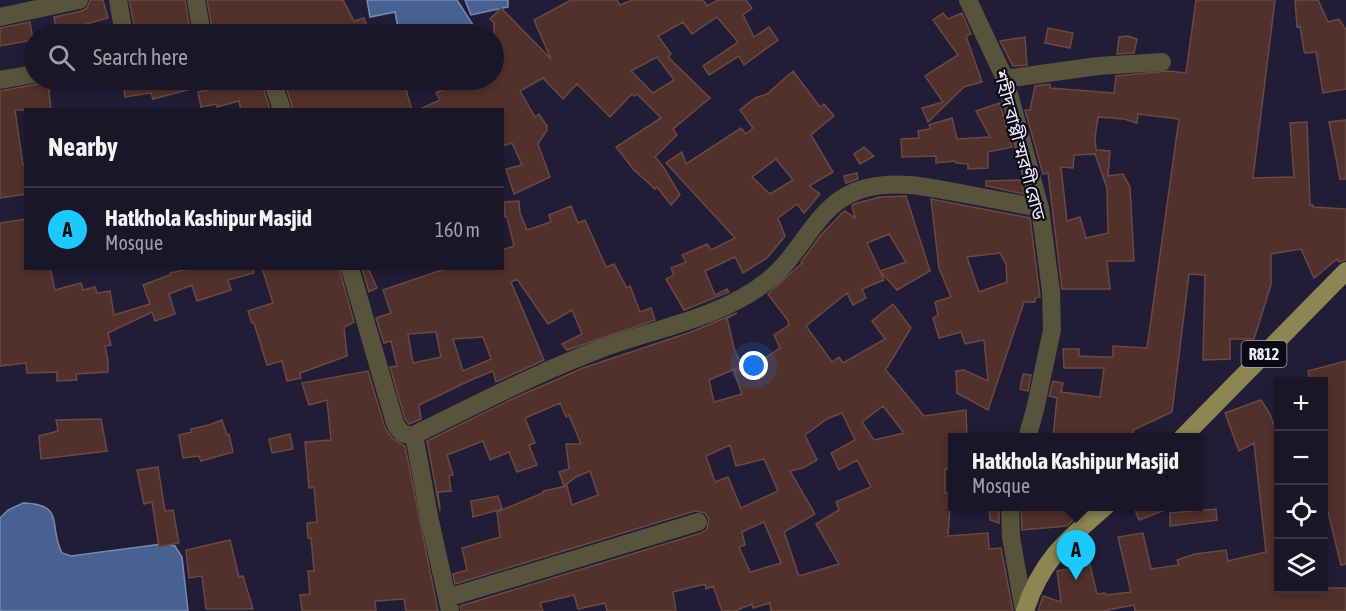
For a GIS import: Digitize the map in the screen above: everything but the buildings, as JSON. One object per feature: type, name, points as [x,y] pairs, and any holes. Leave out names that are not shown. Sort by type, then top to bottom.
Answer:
[{"type":"main road","name":"R812","points":[[1187,433],[1346,271]]},
{"type":"main road","points":[[1025,611],[1038,576],[1060,547],[1101,511]]},
{"type":"street","points":[[0,17],[79,0]]},
{"type":"street","points":[[118,0],[122,24]]},
{"type":"street","points":[[196,0],[200,24]]},
{"type":"street","name":"শহীদ বাপ্পী স্মরণী রোড","points":[[968,0],[1005,79],[1040,208],[1051,291],[1052,330],[1028,433]]},
{"type":"street","points":[[1005,79],[1098,66],[1162,62]]},
{"type":"street","points":[[0,80],[24,76]]},
{"type":"street","points":[[276,90],[281,108]]},
{"type":"street","points":[[351,270],[395,423],[400,432],[406,436],[414,435],[531,379],[603,348],[695,318],[744,297],[768,281],[788,260],[815,222],[832,205],[848,194],[876,186],[908,184],[1040,208]]},
{"type":"street","points":[[414,435],[449,604],[698,522]]},
{"type":"street","points":[[1010,511],[1011,537],[1025,611]]},
{"type":"water","points":[[367,0],[457,0],[472,24],[397,24],[395,12],[370,17]]},
{"type":"water","points":[[465,0],[508,0],[508,7],[471,15]]},
{"type":"water","points":[[23,503],[36,504],[51,512],[62,553],[71,556],[162,544],[175,546],[182,557],[188,611],[0,611],[0,518],[8,510]]},
{"type":"place","name":"Hatkhola Kashipur Masjid","points":[[1076,580]]}]
